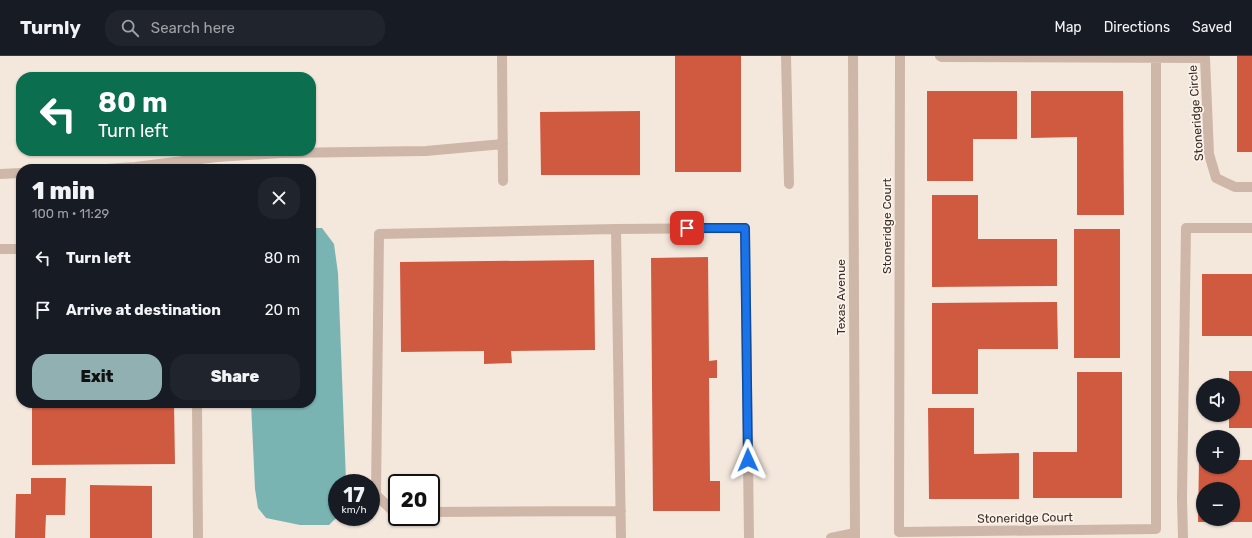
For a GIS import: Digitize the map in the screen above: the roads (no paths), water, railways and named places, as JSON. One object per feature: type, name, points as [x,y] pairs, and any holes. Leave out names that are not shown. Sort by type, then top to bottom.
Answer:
[{"type":"street","points":[[502,56],[503,180]]},
{"type":"street","points":[[786,56],[789,184]]},
{"type":"street","name":"Texas Avenue","points":[[853,56],[855,535]]},
{"type":"street","name":"Stoneridge Court","points":[[900,56],[899,532],[1156,529],[1156,58]]},
{"type":"street","points":[[940,56],[1181,57]]},
{"type":"street","name":"Stoneridge Circle","points":[[1181,57],[1205,58],[1209,154],[1216,178],[1235,187],[1252,187]]},
{"type":"street","points":[[316,153],[426,151],[502,144]]},
{"type":"street","points":[[160,164],[238,156]]},
{"type":"street","points":[[0,174],[16,173]]},
{"type":"street","points":[[388,506],[376,495],[379,234],[745,228],[748,538]]},
{"type":"street","points":[[1183,538],[1182,498],[1186,228],[1252,228]]},
{"type":"street","points":[[616,229],[621,538]]},
{"type":"street","points":[[0,249],[16,249]]},
{"type":"street","points":[[197,408],[198,538]]},
{"type":"street","points":[[440,512],[621,511]]},
{"type":"street","points":[[831,538],[855,535]]},
{"type":"water","points":[[316,228],[322,228],[334,244],[338,273],[346,474],[328,474],[328,525],[300,525],[266,518],[258,508],[255,489],[251,408],[316,408]]}]
